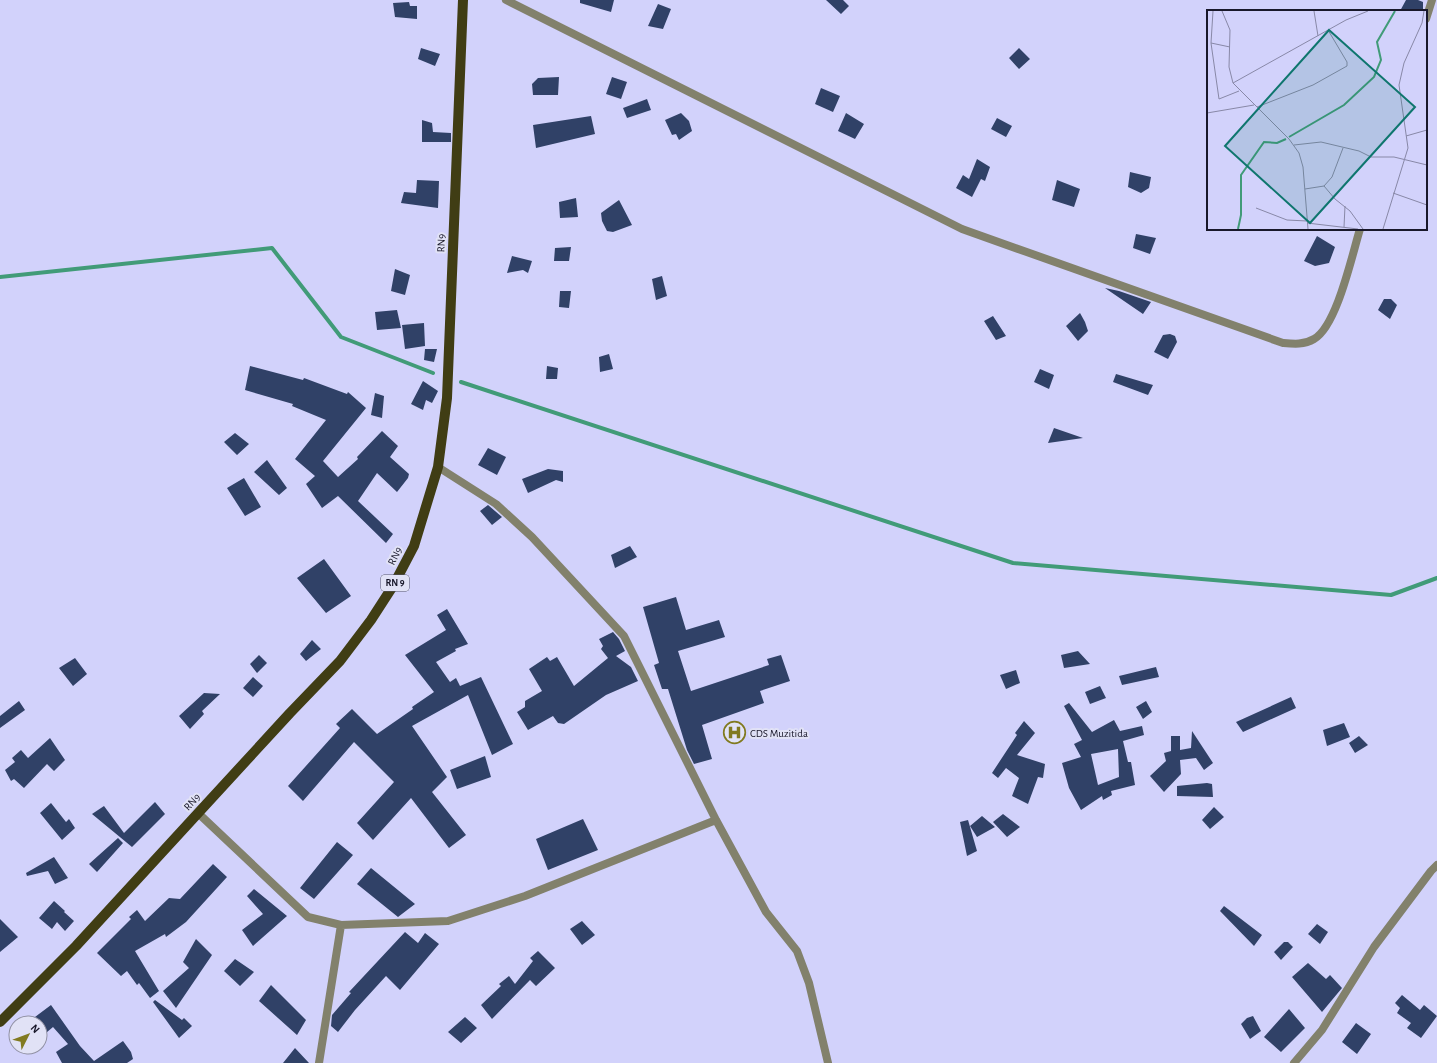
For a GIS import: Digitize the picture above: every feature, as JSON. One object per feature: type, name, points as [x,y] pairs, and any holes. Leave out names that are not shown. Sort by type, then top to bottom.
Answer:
[{"type":"main road","name":"RN9","points":[[0,1022],[76,946],[340,661],[371,620],[393,586],[414,546],[438,468],[447,398],[463,0]]},
{"type":"street","points":[[506,0],[962,229],[1283,343],[1307,343],[1315,338],[1330,322],[1360,230]]},
{"type":"street","points":[[1427,16],[1432,0]]},
{"type":"street","points":[[438,468],[496,504],[532,537],[624,636],[716,820],[766,912],[797,951],[808,983],[828,1063]]},
{"type":"street","points":[[198,813],[308,917],[341,925],[448,921],[524,896],[716,820]]},
{"type":"street","points":[[1294,1063],[1322,1030],[1374,947],[1437,865]]},
{"type":"street","points":[[319,1063],[341,925]]},
{"type":"building","points":[[580,0],[614,0],[611,12],[580,3]]},
{"type":"building","points":[[826,0],[843,0],[849,6],[841,14]]},
{"type":"building","points":[[1406,0],[1418,0],[1423,2],[1423,10],[1401,10]]},
{"type":"building","points":[[409,2],[410,6],[417,6],[417,19],[395,17],[393,3]]},
{"type":"building","points":[[658,4],[671,9],[663,29],[648,26]]},
{"type":"building","points":[[421,48],[440,54],[435,66],[418,59]]},
{"type":"building","points":[[1019,48],[1030,59],[1019,69],[1009,58]]},
{"type":"building","points":[[559,77],[558,95],[533,95],[532,84],[538,78]]},
{"type":"building","points":[[612,77],[627,82],[621,99],[606,94]]},
{"type":"building","points":[[821,88],[840,96],[833,112],[815,104]]},
{"type":"building","points":[[647,99],[651,110],[627,118],[623,108]]},
{"type":"building","points":[[681,113],[689,121],[692,131],[679,140],[676,134],[672,135],[665,120]]},
{"type":"building","points":[[846,113],[864,124],[855,139],[838,131]]},
{"type":"building","points":[[591,116],[595,134],[536,148],[533,125]]},
{"type":"building","points":[[997,118],[1012,126],[1006,137],[991,129]]},
{"type":"building","points":[[422,120],[432,123],[433,132],[451,133],[451,142],[422,142]]},
{"type":"building","points":[[977,159],[990,167],[985,181],[981,179],[972,197],[956,188],[963,175],[969,179]]},
{"type":"building","points":[[1130,172],[1151,177],[1149,188],[1141,193],[1128,187]]},
{"type":"building","points":[[417,180],[439,181],[438,208],[401,203],[404,192],[416,193]]},
{"type":"building","points":[[1057,180],[1080,189],[1074,207],[1052,200]]},
{"type":"building","points":[[576,198],[578,217],[560,218],[559,202]]},
{"type":"building","points":[[619,200],[632,225],[613,232],[607,231],[602,221],[601,213]]},
{"type":"building","points":[[1136,234],[1156,238],[1150,254],[1133,248]]},
{"type":"building","points":[[1317,236],[1335,247],[1329,263],[1315,266],[1304,261]]},
{"type":"building","points":[[571,247],[569,261],[554,261],[555,248]]},
{"type":"building","points":[[512,256],[532,261],[528,273],[523,270],[507,273]]},
{"type":"building","points":[[395,269],[410,275],[405,295],[391,291]]},
{"type":"building","points":[[662,276],[667,296],[656,300],[652,279]]},
{"type":"building","points":[[1105,288],[1119,291],[1151,302],[1143,314]]},
{"type":"building","points":[[560,291],[571,291],[569,308],[559,307]]},
{"type":"building","points":[[1384,299],[1391,299],[1397,305],[1390,319],[1378,310]]},
{"type":"building","points":[[397,310],[401,328],[377,330],[375,312]]},
{"type":"building","points":[[1080,313],[1088,331],[1078,341],[1066,326]]},
{"type":"building","points":[[993,316],[1006,336],[996,340],[984,321]]},
{"type":"building","points":[[424,323],[425,346],[405,349],[402,325]]},
{"type":"building","points":[[1170,334],[1175,336],[1177,342],[1168,359],[1154,352],[1163,335]]},
{"type":"building","points":[[425,349],[437,349],[434,362],[424,360]]},
{"type":"building","points":[[609,354],[613,369],[600,372],[599,357]]},
{"type":"building","points":[[250,366],[303,380],[304,378],[347,394],[348,392],[366,408],[323,461],[338,477],[358,459],[357,457],[382,431],[398,446],[390,457],[409,474],[408,478],[397,492],[377,473],[358,501],[393,534],[386,543],[338,496],[322,508],[306,484],[315,476],[295,459],[326,420],[292,406],[293,404],[245,390]]},
{"type":"building","points":[[547,366],[558,368],[557,379],[546,379]]},
{"type":"building","points":[[1040,369],[1054,375],[1049,389],[1034,382]]},
{"type":"building","points":[[1116,374],[1153,385],[1148,395],[1113,382]]},
{"type":"building","points":[[423,381],[438,391],[432,403],[426,400],[423,410],[411,404]]},
{"type":"building","points":[[375,393],[384,396],[382,418],[371,415]]},
{"type":"building","points":[[1054,428],[1083,438],[1048,443]]},
{"type":"building","points":[[235,433],[249,444],[237,455],[224,442]]},
{"type":"building","points":[[488,448],[506,457],[497,475],[478,465]]},
{"type":"building","points":[[267,460],[287,488],[279,495],[254,472]]},
{"type":"building","points":[[548,469],[563,471],[563,482],[556,480],[528,493],[522,479]]},
{"type":"building","points":[[244,478],[261,507],[245,516],[227,488]]},
{"type":"building","points":[[488,505],[502,517],[492,525],[480,511]]},
{"type":"building","points":[[630,546],[637,557],[615,568],[611,555]]},
{"type":"building","points":[[324,559],[351,596],[326,613],[297,578]]},
{"type":"building","points":[[676,597],[686,630],[719,620],[725,637],[678,651],[691,691],[769,665],[767,659],[781,655],[790,681],[760,691],[764,703],[702,725],[712,759],[694,764],[687,750],[668,689],[662,689],[654,665],[659,663],[643,607]]},
{"type":"building","points":[[447,609],[468,644],[455,649],[456,651],[436,662],[450,682],[456,678],[460,686],[481,677],[513,744],[492,755],[468,695],[412,726],[447,777],[432,792],[466,835],[449,848],[411,798],[373,840],[357,823],[394,782],[354,742],[303,801],[288,786],[340,728],[336,724],[352,709],[377,734],[413,709],[412,707],[434,692],[405,655],[446,630],[437,615]]},
{"type":"building","points":[[613,632],[619,639],[625,651],[616,656],[631,667],[638,681],[606,695],[564,724],[558,723],[553,716],[528,730],[517,712],[525,707],[525,701],[542,691],[529,669],[547,657],[550,661],[557,657],[574,686],[608,658],[601,649],[603,646],[599,639]]},
{"type":"building","points":[[312,640],[321,649],[306,661],[300,654]]},
{"type":"building","points":[[1078,651],[1090,664],[1064,668],[1061,655]]},
{"type":"building","points":[[259,655],[267,663],[257,673],[250,664]]},
{"type":"building","points":[[75,658],[87,674],[73,686],[59,668]]},
{"type":"building","points":[[1156,667],[1159,677],[1122,685],[1119,676]]},
{"type":"building","points":[[1016,670],[1020,683],[1006,689],[1000,675]]},
{"type":"building","points":[[253,677],[263,686],[253,697],[243,688]]},
{"type":"building","points":[[1100,686],[1106,698],[1090,704],[1085,692]]},
{"type":"building","points":[[204,693],[220,694],[202,711],[204,714],[190,729],[179,716]]},
{"type":"building","points":[[1291,697],[1296,708],[1243,732],[1236,722]]},
{"type":"building","points":[[19,701],[25,710],[0,728],[0,716]]},
{"type":"building","points":[[1146,701],[1152,712],[1143,719],[1136,707]]},
{"type":"building","points":[[1069,703],[1092,732],[1114,720],[1120,731],[1142,726],[1144,735],[1123,741],[1128,762],[1131,762],[1135,785],[1111,791],[1112,795],[1103,800],[1102,796],[1081,810],[1069,788],[1062,763],[1081,757],[1074,744],[1082,740],[1064,706]],"holes":[[[1118,749],[1119,777],[1098,785],[1091,754]]]},
{"type":"building","points":[[1024,721],[1035,733],[1017,755],[1045,764],[1043,778],[1038,777],[1028,804],[1012,796],[1019,778],[1006,768],[998,778],[992,773],[1017,735],[1015,733]]},
{"type":"building","points":[[1344,723],[1350,737],[1327,746],[1323,730]]},
{"type":"building","points":[[1192,731],[1213,763],[1204,770],[1196,758],[1180,760],[1181,774],[1164,792],[1150,776],[1166,761],[1164,753],[1171,751],[1171,736],[1180,736],[1180,750],[1191,748]]},
{"type":"building","points":[[1359,736],[1368,745],[1355,753],[1349,743]]},
{"type":"building","points":[[50,738],[65,760],[54,771],[47,764],[24,788],[14,779],[11,781],[5,770],[15,762],[12,758],[21,750],[28,758]]},
{"type":"building","points":[[485,756],[491,777],[457,789],[450,770]]},
{"type":"building","points":[[1207,783],[1212,784],[1213,797],[1177,796],[1177,786]]},
{"type":"building","points":[[155,802],[165,814],[132,847],[92,814],[104,806],[124,833]]},
{"type":"building","points":[[51,803],[66,822],[69,819],[75,828],[62,840],[40,813]]},
{"type":"building","points":[[1214,807],[1224,817],[1210,829],[1202,820]]},
{"type":"building","points":[[1003,814],[1020,827],[1007,837],[993,822]]},
{"type":"building","points":[[982,816],[995,827],[977,837],[970,826]]},
{"type":"building","points":[[583,819],[598,850],[548,870],[536,839]]},
{"type":"building","points":[[968,820],[977,851],[967,856],[960,822]]},
{"type":"building","points":[[118,838],[123,843],[97,872],[89,864]]},
{"type":"building","points":[[337,842],[353,855],[314,899],[300,888]]},
{"type":"building","points":[[54,857],[68,878],[55,884],[48,871],[27,876],[26,873]]},
{"type":"building","points":[[213,864],[227,877],[186,922],[166,937],[165,934],[135,951],[159,991],[150,998],[139,983],[137,985],[127,971],[121,976],[97,953],[131,919],[129,917],[137,910],[145,921],[169,898],[180,899]]},
{"type":"building","points":[[371,868],[415,904],[398,917],[357,884]]},
{"type":"building","points":[[254,889],[287,916],[253,946],[242,930],[263,914],[247,896]]},
{"type":"building","points":[[54,901],[74,921],[65,931],[57,922],[52,929],[39,918]]},
{"type":"building","points":[[1224,906],[1262,935],[1254,946],[1220,911]]},
{"type":"building","points":[[0,919],[18,937],[0,952]]},
{"type":"building","points":[[582,921],[595,935],[582,945],[570,929]]},
{"type":"building","points":[[1317,924],[1328,932],[1320,944],[1308,934]]},
{"type":"building","points":[[405,932],[418,943],[425,933],[439,944],[400,990],[386,976],[355,1010],[338,1032],[331,1026],[332,1015],[351,993],[349,992]]},
{"type":"building","points":[[196,939],[212,955],[176,1008],[163,991],[189,968],[183,962]]},
{"type":"building","points":[[1284,942],[1288,942],[1293,947],[1281,960],[1274,952]]},
{"type":"building","points":[[538,951],[555,968],[536,986],[530,980],[492,1019],[481,1005],[501,986],[499,984],[509,976],[515,984],[533,961],[530,958]]},
{"type":"building","points":[[235,959],[254,972],[240,986],[224,971]]},
{"type":"building","points":[[1308,963],[1326,979],[1330,975],[1342,988],[1322,1012],[1292,977]]},
{"type":"building","points":[[271,985],[306,1020],[297,1035],[259,1001]]},
{"type":"building","points":[[1402,995],[1420,1010],[1424,1005],[1437,1016],[1421,1038],[1407,1028],[1411,1023],[1397,1013],[1400,1008],[1395,1003]]},
{"type":"building","points":[[155,1000],[182,1020],[184,1018],[192,1026],[179,1038],[153,1002]]},
{"type":"building","points":[[51,1005],[80,1046],[94,1061],[123,1041],[131,1052],[133,1059],[127,1063],[62,1063],[56,1052],[68,1044],[53,1027],[48,1031],[48,1015],[38,1015]]},
{"type":"building","points":[[1289,1009],[1305,1028],[1281,1052],[1264,1037]]},
{"type":"building","points":[[1253,1016],[1261,1031],[1250,1039],[1241,1024],[1247,1018]]},
{"type":"building","points":[[465,1017],[477,1028],[461,1043],[448,1032]]},
{"type":"building","points":[[1356,1023],[1371,1034],[1357,1054],[1342,1042]]},
{"type":"building","points":[[295,1048],[309,1063],[283,1063]]},
{"type":"waterway","points":[[0,277],[272,248],[341,337],[433,373]]},
{"type":"waterway","points":[[461,382],[1013,563],[1391,595],[1437,578]]},
{"type":"place","name":"CDS Muzitida","points":[[735,733]]}]
